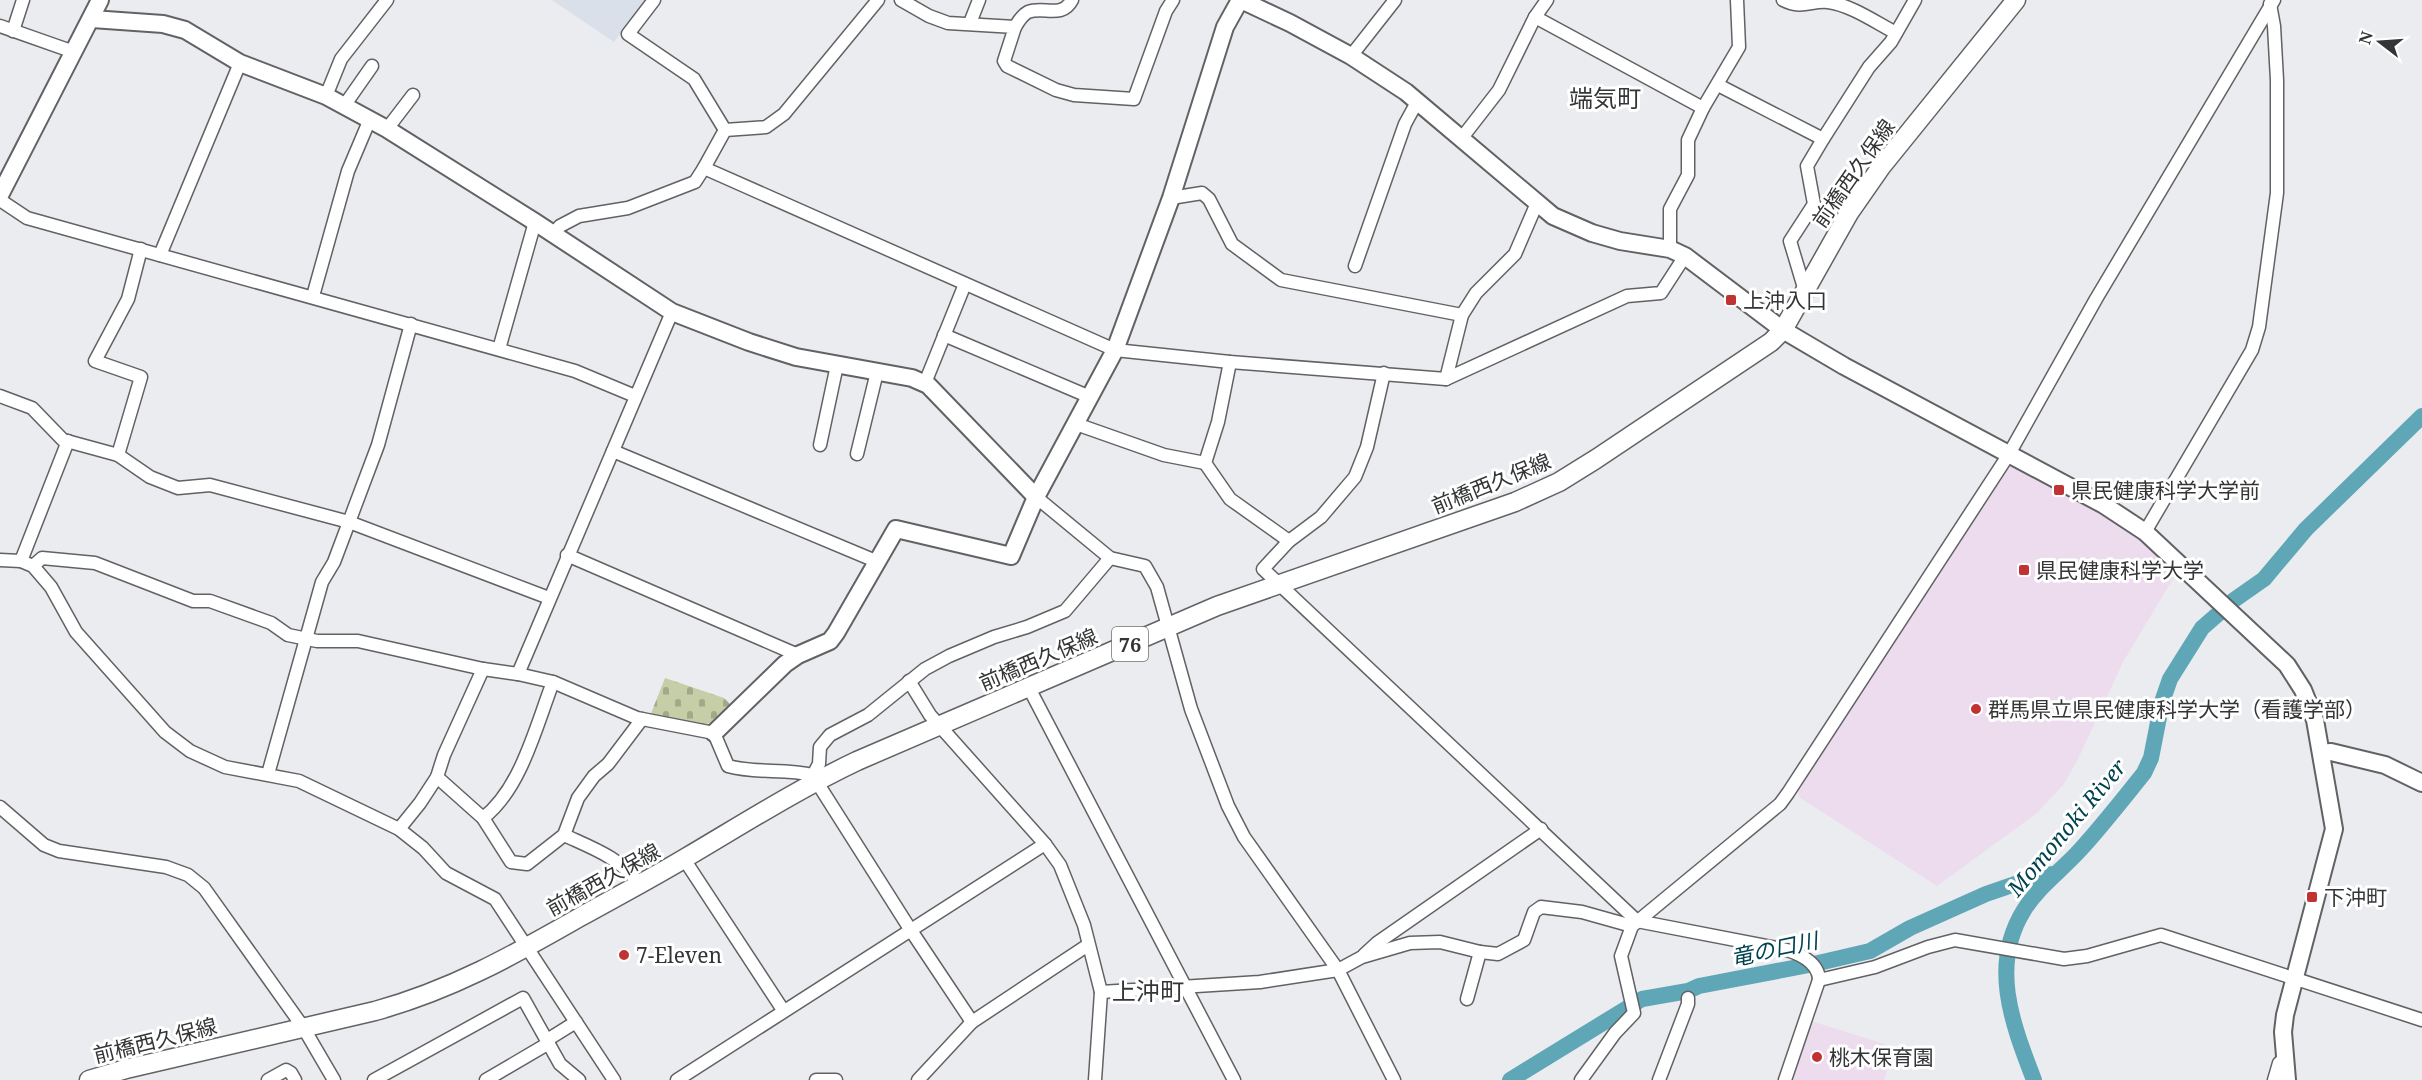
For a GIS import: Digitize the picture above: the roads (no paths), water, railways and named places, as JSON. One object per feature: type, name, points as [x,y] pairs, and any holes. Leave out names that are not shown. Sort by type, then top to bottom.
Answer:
[{"type":"main road","name":"前橋西久保線","points":[[89,1080],[412,1001],[454,984],[528,947],[684,859],[814,778],[1217,606],[1515,502],[1558,482],[1749,358],[1783,330],[1849,213],[1881,167],[2016,0]]},
{"type":"street","points":[[13,31],[23,0]]},
{"type":"street","points":[[0,195],[100,0]]},
{"type":"street","points":[[326,96],[341,59],[387,0]]},
{"type":"street","points":[[654,0],[628,34],[694,79],[725,130]]},
{"type":"street","points":[[725,130],[766,127],[784,114],[878,0]]},
{"type":"street","points":[[901,0],[929,16],[948,23],[1015,27]]},
{"type":"street","points":[[970,23],[979,0]]},
{"type":"street","points":[[1072,0],[1068,7],[1057,12],[1029,12],[1023,15],[1015,27],[1004,61],[1007,66],[1056,90],[1074,95],[1134,99],[1166,11],[1173,0]]},
{"type":"street","points":[[1351,56],[1395,0]]},
{"type":"street","points":[[1461,139],[1498,90],[1535,17],[1547,0]]},
{"type":"street","points":[[704,168],[1115,350],[1230,362],[1446,379],[1627,296],[1661,293],[1678,253],[1670,209],[1688,175],[1688,140],[1703,108],[1739,47],[1737,0]]},
{"type":"street","points":[[1783,0],[1804,6],[1826,1],[1842,6],[1896,33]]},
{"type":"street","points":[[1804,291],[1790,241],[1814,204],[1807,166],[1869,67],[1891,42],[1915,0]]},
{"type":"street","points":[[714,732],[785,664],[798,655],[830,640],[896,529],[1011,556],[1036,497],[1115,350],[1171,198],[1226,27],[1249,2],[1351,56],[1417,102],[1553,216],[1592,233],[1678,253],[1783,330],[1853,371],[2085,493],[2145,532],[2287,664],[2301,685],[2312,711],[2333,814],[2334,835],[2285,1015],[2287,1080]]},
{"type":"street","points":[[1581,1080],[1634,1011],[1621,956],[1635,923],[1780,804],[1788,793],[2009,454],[2096,299],[2271,2]]},
{"type":"street","points":[[2145,532],[2252,350],[2259,327],[2277,192],[2277,80],[2271,2]]},
{"type":"street","points":[[1535,17],[1703,108]]},
{"type":"street","points":[[92,18],[163,24],[185,30],[240,63],[344,105],[387,129],[535,222],[672,312],[749,342],[796,357],[912,378],[925,384],[1036,497],[1110,558],[1145,566],[1157,587],[1191,709],[1228,806],[1244,837],[1338,970],[1394,1080]]},
{"type":"street","points":[[0,26],[74,52]]},
{"type":"street","points":[[160,255],[240,63]]},
{"type":"street","points":[[344,105],[372,66]]},
{"type":"street","points":[[1718,85],[1823,139]]},
{"type":"street","points":[[387,129],[413,95]]},
{"type":"street","points":[[1355,266],[1404,124],[1417,102]]},
{"type":"street","points":[[313,296],[348,171],[370,119]]},
{"type":"street","points":[[553,234],[560,226],[579,216],[628,208],[695,182],[725,130]]},
{"type":"street","points":[[1171,198],[1202,194],[1209,200],[1232,244],[1281,280],[1462,315]]},
{"type":"street","points":[[0,200],[27,218],[575,371],[635,396]]},
{"type":"street","points":[[1446,379],[1462,315],[1476,293],[1515,254],[1537,203]]},
{"type":"street","points":[[499,349],[535,222]]},
{"type":"street","points":[[118,455],[141,377],[95,361],[128,299],[141,249]]},
{"type":"street","points":[[925,384],[965,284]]},
{"type":"street","points":[[518,674],[672,312]]},
{"type":"street","points":[[268,774],[322,582],[334,562],[378,445],[411,324]]},
{"type":"street","points":[[945,335],[1090,397]]},
{"type":"street","points":[[1205,463],[1218,422],[1230,362]]},
{"type":"street","points":[[820,445],[837,365]]},
{"type":"street","points":[[857,454],[877,372]]},
{"type":"street","points":[[1384,373],[1367,447],[1355,477],[1321,517],[1289,541],[1263,569],[1541,829],[1635,923]]},
{"type":"street","points":[[0,396],[32,408],[63,440],[118,455],[150,477],[178,488],[210,484],[349,522],[549,598]]},
{"type":"street","points":[[1076,424],[1164,455],[1205,463],[1230,499],[1289,541]]},
{"type":"street","points":[[27,564],[68,441]]},
{"type":"street","points":[[613,451],[878,562]]},
{"type":"street","points":[[567,555],[798,655]]},
{"type":"street","points":[[0,560],[27,564],[42,558],[95,563],[193,601],[210,601],[271,623],[288,635],[317,641],[358,641],[483,669],[518,674],[553,682],[642,719],[714,732]]},
{"type":"street","points":[[814,778],[819,764],[820,747],[830,735],[868,715],[925,669],[949,656],[1065,611],[1110,558]]},
{"type":"street","points":[[27,564],[51,587],[76,632],[165,732],[190,751],[225,767],[298,781],[399,829],[423,848],[446,873],[495,899],[614,1080]]},
{"type":"street","points":[[399,829],[437,777],[444,754],[483,669]]},
{"type":"street","points":[[909,681],[930,715],[1045,844],[1060,865],[1084,925],[1101,992],[1095,1080]]},
{"type":"street","points":[[483,818],[491,812],[519,772],[553,682]]},
{"type":"street","points":[[1029,687],[1234,1080]]},
{"type":"street","points":[[437,777],[483,818],[511,862],[527,864],[564,835],[578,798],[594,776],[608,764],[642,719]]},
{"type":"street","points":[[714,732],[728,766],[743,770],[803,772],[814,778],[972,1022]]},
{"type":"street","points":[[2322,753],[2331,752],[2385,765],[2422,783]]},
{"type":"street","points":[[0,807],[44,844],[59,851],[166,867],[188,875],[204,888],[303,1027],[334,1080]]},
{"type":"street","points":[[1362,957],[1377,943],[1541,829]]},
{"type":"street","points":[[564,835],[615,859],[630,870],[639,884]]},
{"type":"street","points":[[676,1080],[1045,844]]},
{"type":"street","points":[[684,859],[783,1010]]},
{"type":"street","points":[[1101,992],[1260,982],[1338,970],[1362,957],[1410,943],[1440,942],[1498,954],[1524,940],[1534,912],[1541,907],[1582,912],[1790,951],[1804,956],[1819,977]]},
{"type":"street","points":[[1819,977],[1875,967],[1944,942],[1965,940],[2064,959],[2087,956],[2161,935],[2422,1020]]},
{"type":"street","points":[[918,1080],[972,1022],[1088,945]]},
{"type":"street","points":[[1467,999],[1480,952]]},
{"type":"street","points":[[1785,1080],[1819,977]]},
{"type":"street","points":[[374,1080],[523,998],[560,1064],[579,1080]]},
{"type":"street","points":[[1659,1080],[1688,1004],[1688,998]]},
{"type":"street","points":[[486,1080],[576,1022]]},
{"type":"street","points":[[2274,1080],[2279,1063],[2285,1058]]},
{"type":"street","points":[[268,1080],[286,1070],[295,1080]]},
{"type":"street","points":[[816,1080],[836,1080]]},
{"type":"waterway","name":"Momonoki River","points":[[2034,1080],[2012,1017],[2006,974],[2008,952],[2014,931],[2024,910],[2043,886],[2088,841],[2144,773],[2151,758],[2162,702],[2170,679],[2202,628],[2234,600],[2264,579],[2306,529],[2422,416]]},
{"type":"waterway","name":"竜の口川","points":[[1510,1080],[1642,999],[1870,951],[1910,928],[1986,894],[2041,875],[2055,874]]},
{"type":"place","name":"上沖入口","points":[[1731,300]]},
{"type":"place","name":"県民健康科学大学前","points":[[2059,490]]},
{"type":"place","name":"県民健康科学大学","points":[[2024,570]]},
{"type":"place","name":"群馬県立県民健康科学大学（看護学部）","points":[[1976,709]]},
{"type":"place","name":"下沖町","points":[[2312,897]]},
{"type":"place","name":"7-Eleven","points":[[624,955]]},
{"type":"place","name":"桃木保育園","points":[[1817,1057]]},
{"type":"district","name":"端気町","points":[[1605,97]]},
{"type":"district","name":"上沖町","points":[[1148,990]]}]
